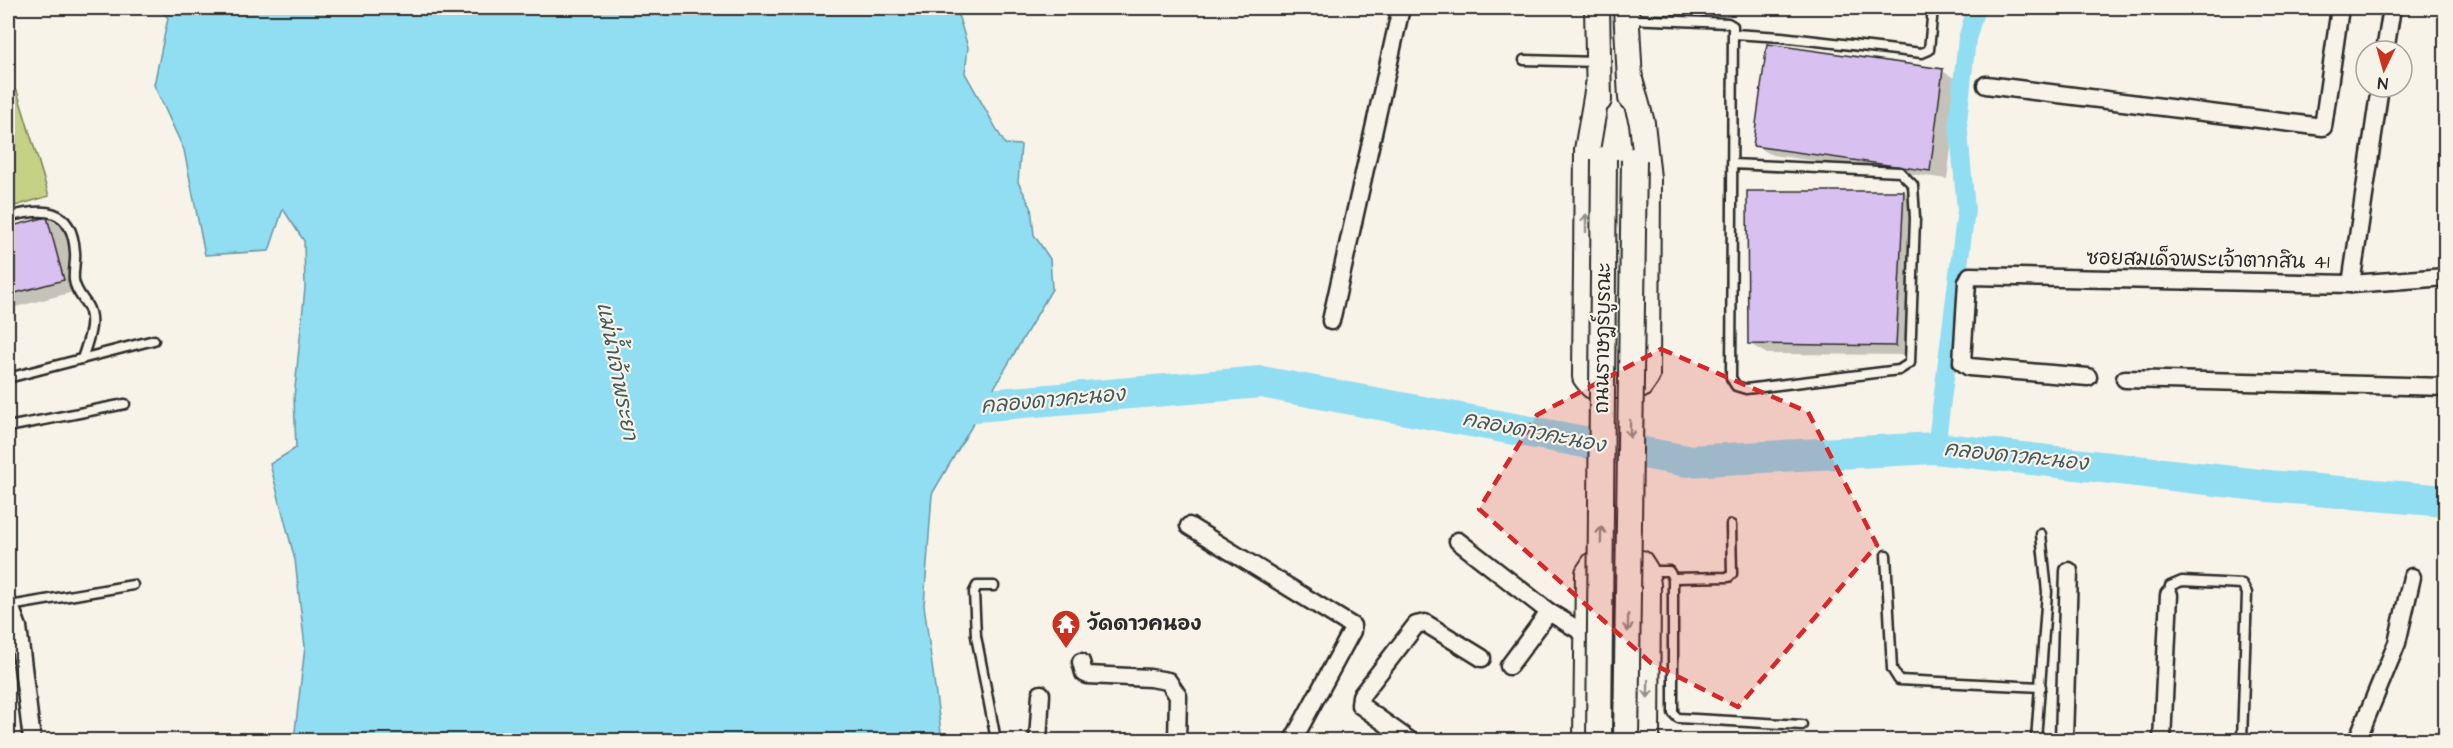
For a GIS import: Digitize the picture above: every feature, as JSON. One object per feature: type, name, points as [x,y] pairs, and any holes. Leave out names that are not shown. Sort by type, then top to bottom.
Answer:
[{"type":"main road","name":"ถนนราษฎร์บูรณะ","points":[[1597,8],[1598,86],[1605,159],[1599,741]]},
{"type":"main road","name":"ถนนราษฎร์บูรณะ","points":[[1626,741],[1634,160],[1627,13]]},
{"type":"main road","points":[[1598,86],[1587,150],[1585,377],[1592,386],[1640,386],[1647,376],[1648,178],[1642,123],[1631,83]]},
{"type":"main road","points":[[1586,741],[1588,573],[1594,564],[1641,563],[1646,571],[1647,741]]},
{"type":"street","points":[[1332,321],[1401,8]]},
{"type":"street","points":[[1986,85],[2323,127],[2340,8]]},
{"type":"street","points":[[2387,39],[2392,8]]},
{"type":"street","points":[[2351,284],[2378,99]]},
{"type":"street","name":"ซอยสมเด็จพระเจ้าตากสิน 41","points":[[2088,377],[1969,368],[1962,362],[1967,282],[1970,276],[2351,284],[2445,277]]},
{"type":"street","points":[[2125,380],[2445,387]]},
{"type":"street","points":[[1189,526],[1352,626],[1352,631],[1293,741]]},
{"type":"street","points":[[1458,541],[1549,612],[1587,635]]},
{"type":"street","points":[[2064,741],[2069,571]]},
{"type":"street","points":[[2357,741],[2397,643],[2412,577]]},
{"type":"street","points":[[2162,741],[2169,595]]},
{"type":"street","points":[[9,606],[18,627],[32,741]]},
{"type":"street","points":[[1509,666],[1549,612]]},
{"type":"street","points":[[1409,741],[1360,705],[1361,696],[1416,625],[1425,623],[1482,658]]},
{"type":"street","points":[[1082,662],[1084,672],[1088,675],[1150,678],[1165,680],[1170,684],[1178,696],[1177,741]]},
{"type":"street","points":[[1038,741],[1041,694]]},
{"type":"lane","points":[[1734,34],[1922,53],[1929,50],[1933,8]]},
{"type":"lane","points":[[1627,13],[1728,23],[1733,26],[1734,34],[1732,164],[1731,378],[1736,386],[1746,389],[1899,370],[1910,363],[1915,218],[1913,185],[1900,172],[1732,164]]},
{"type":"lane","points":[[1524,60],[1598,62]]},
{"type":"lane","points":[[8,217],[34,210],[46,210],[58,215],[66,224],[75,252],[74,281],[91,315],[92,326],[82,359]]},
{"type":"lane","points":[[8,378],[154,340]]},
{"type":"lane","points":[[8,427],[125,404]]},
{"type":"lane","points":[[1673,578],[1729,577],[1732,574],[1731,525]]},
{"type":"lane","points":[[2036,741],[2047,592],[2041,534]]},
{"type":"lane","points":[[1886,555],[1892,669],[1899,680],[2041,687]]},
{"type":"lane","points":[[1646,571],[1669,571],[1673,578],[1673,713],[1678,718],[1802,726]]},
{"type":"lane","points":[[2169,595],[2170,586],[2182,581],[2242,584],[2247,593],[2242,741]]},
{"type":"lane","points":[[9,606],[132,585]]},
{"type":"lane","points":[[994,586],[977,586],[974,592],[978,645],[996,741]]},
{"type":"highlighted area","points":[[1661,349],[1808,412],[1877,545],[1738,707],[1651,663],[1479,509],[1537,415]]},
{"type":"green space","points":[[17,91],[49,196],[8,208],[8,94]]},
{"type":"water","name":"แม่น้ำเจ้าพระยา","points":[[159,8],[956,8],[968,47],[965,73],[1005,144],[1021,145],[1018,182],[1031,207],[1034,235],[1050,259],[1052,289],[932,494],[924,605],[942,740],[294,740],[305,647],[295,560],[270,464],[296,448],[294,398],[305,288],[304,241],[283,209],[269,251],[205,255],[184,150],[154,85],[168,18]]},
{"type":"building","points":[[1767,44],[1943,69],[1930,171],[1753,146]]},
{"type":"building","points":[[1747,191],[1904,191],[1896,346],[1748,344]]},
{"type":"building","points":[[47,217],[64,280],[8,295],[8,227]]},
{"type":"waterway","points":[[1936,448],[1966,210],[1958,121],[1967,39],[1976,8]]},
{"type":"waterway","name":"คลองดาวคะนอง","points":[[940,409],[1261,382],[1687,461],[1935,448],[2268,486],[2446,501]]},
{"type":"place","name":"วัดดาวคนอง","points":[[1066,650]]}]
